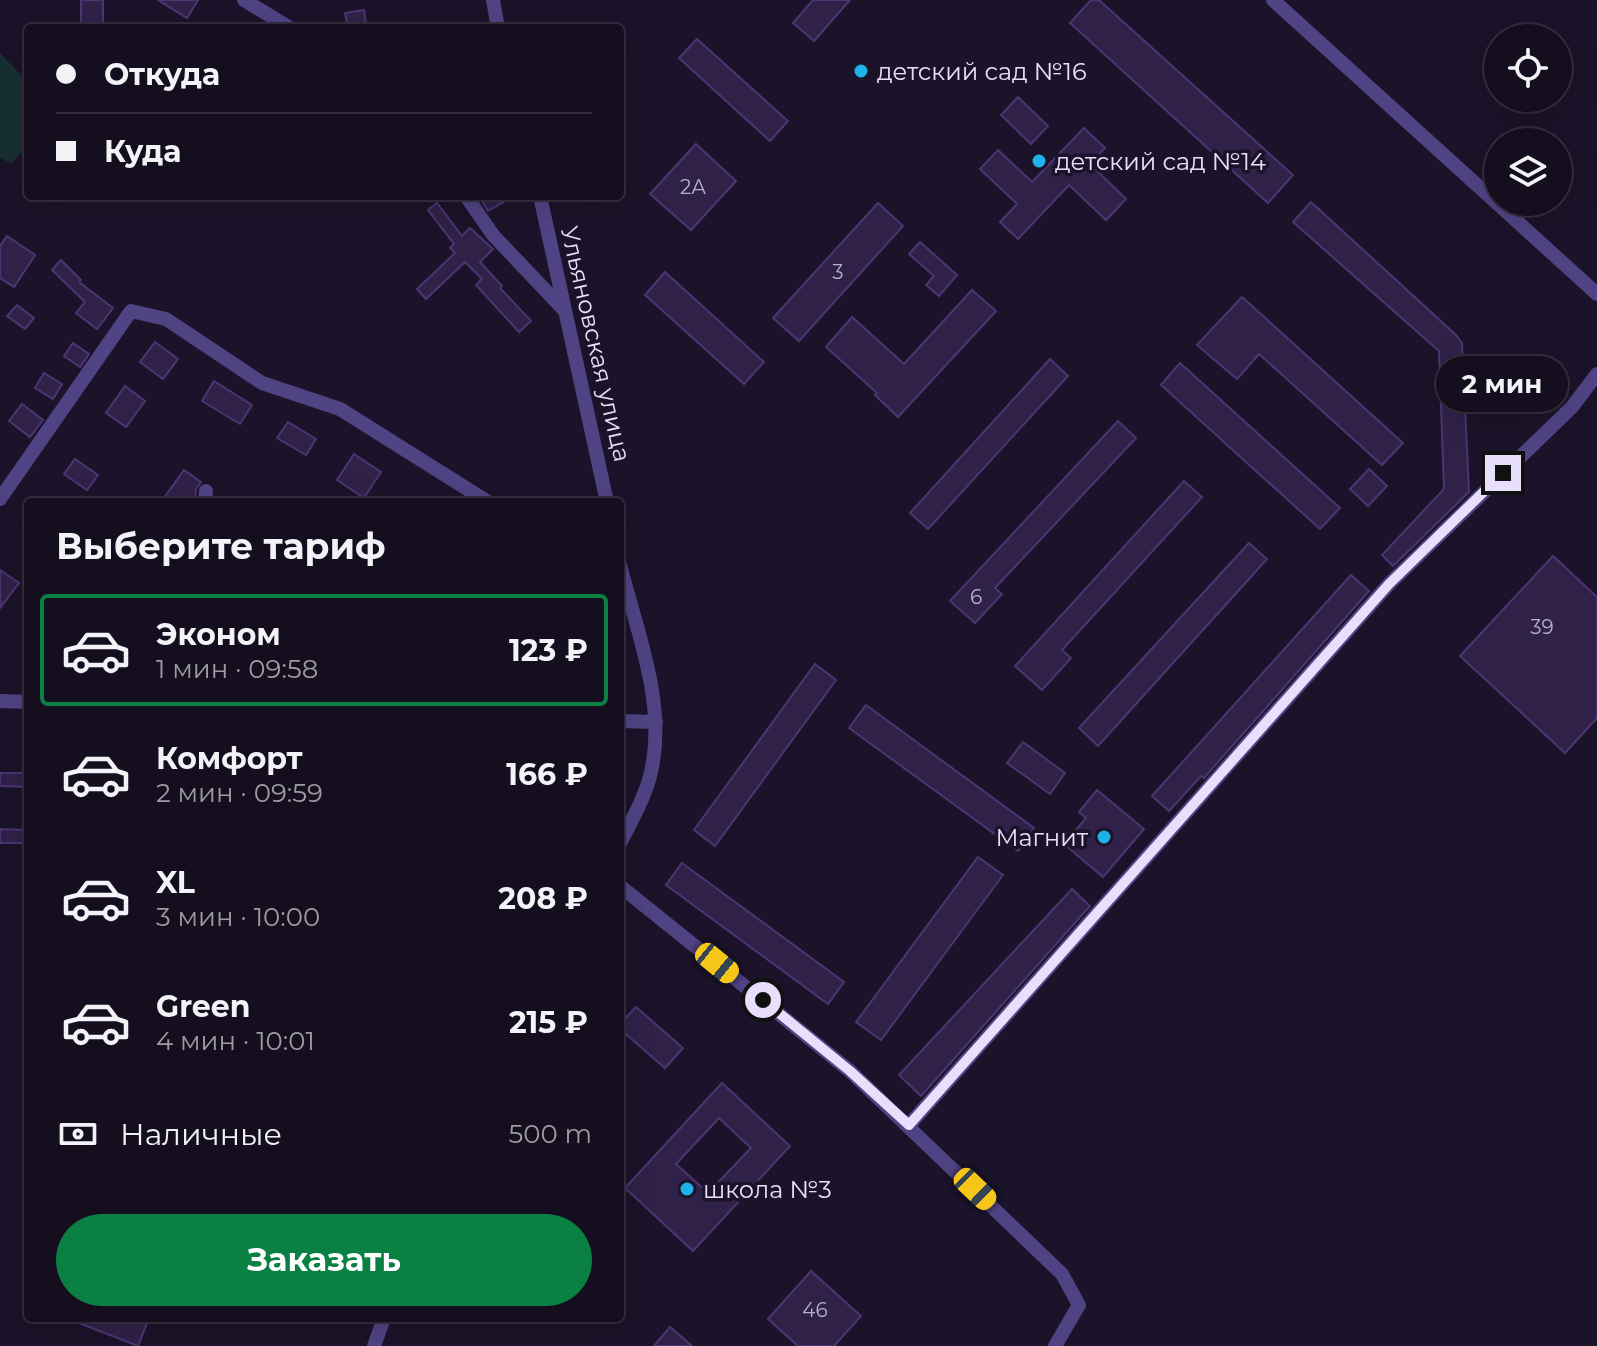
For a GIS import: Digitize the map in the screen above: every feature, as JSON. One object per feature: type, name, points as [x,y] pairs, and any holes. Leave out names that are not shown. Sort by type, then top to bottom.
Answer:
[{"type":"street","points":[[244,0],[283,24]]},
{"type":"street","points":[[493,0],[493,24]]},
{"type":"street","points":[[1273,0],[1597,294]]},
{"type":"street","points":[[469,200],[493,235],[566,313]]},
{"type":"street","name":"Ульяновская улица","points":[[541,200],[606,498]]},
{"type":"street","points":[[0,499],[131,311],[166,319],[262,383],[340,409],[482,498]]},
{"type":"street","points":[[909,1125],[1389,584],[1572,407],[1597,374]]},
{"type":"street","points":[[624,580],[652,689],[656,722],[650,778],[624,834]]},
{"type":"street","points":[[0,701],[24,702]]},
{"type":"street","points":[[624,721],[656,722]]},
{"type":"street","points":[[624,889],[819,1045],[909,1125],[1062,1274],[1079,1305],[1055,1346]]},
{"type":"street","points":[[374,1346],[383,1322]]},
{"type":"green space","points":[[0,53],[24,74],[24,149],[11,164],[0,157]]},
{"type":"building","points":[[81,0],[103,0],[103,24],[81,24]]},
{"type":"building","points":[[158,0],[198,0],[187,18]]},
{"type":"building","points":[[813,0],[850,0],[814,41],[793,23]]},
{"type":"building","points":[[1091,0],[1099,0],[1293,175],[1268,203],[1070,23]]},
{"type":"building","points":[[364,10],[366,24],[347,24],[345,13]]},
{"type":"building","points":[[697,39],[788,121],[770,141],[679,58]]},
{"type":"building","points":[[1018,97],[1048,126],[1031,144],[1001,115]]},
{"type":"building","points":[[1084,128],[1105,148],[1090,164],[1126,199],[1106,220],[1069,185],[1018,239],[1000,222],[1017,204],[980,169],[998,150],[1032,182]]},
{"type":"building","points":[[696,144],[736,181],[691,230],[650,194]]},
{"type":"building","points":[[481,200],[507,200],[488,211]]},
{"type":"building","points":[[1311,202],[1462,343],[1469,492],[1393,566],[1382,555],[1444,489],[1439,351],[1293,222]]},
{"type":"building","points":[[437,203],[462,236],[470,228],[493,249],[480,262],[531,321],[519,332],[476,285],[482,279],[465,262],[426,299],[417,289],[455,253],[450,248],[454,244],[428,210]]},
{"type":"building","points":[[878,203],[903,226],[799,341],[773,318]]},
{"type":"building","points":[[7,236],[35,255],[14,287],[0,278],[0,246]]},
{"type":"building","points":[[920,242],[957,275],[939,296],[926,285],[934,276],[909,254]]},
{"type":"building","points":[[61,260],[81,280],[79,282],[113,308],[97,329],[76,313],[85,302],[52,270]]},
{"type":"building","points":[[665,272],[764,362],[744,384],[645,295]]},
{"type":"building","points":[[972,290],[996,311],[898,417],[875,395],[877,393],[826,347],[852,317],[904,364]]},
{"type":"building","points":[[1242,297],[1403,443],[1382,465],[1259,354],[1237,379],[1197,345]]},
{"type":"building","points":[[17,305],[34,318],[25,329],[7,316]]},
{"type":"building","points":[[155,342],[178,359],[163,379],[140,362]]},
{"type":"building","points":[[73,343],[89,354],[80,367],[64,356]]},
{"type":"building","points":[[1050,359],[1068,376],[928,529],[910,513]]},
{"type":"building","points":[[1180,363],[1340,508],[1320,529],[1161,385]]},
{"type":"building","points":[[44,373],[62,384],[53,399],[35,388]]},
{"type":"building","points":[[214,381],[252,405],[240,424],[202,401]]},
{"type":"building","points":[[125,386],[145,401],[126,427],[106,413]]},
{"type":"building","points":[[22,404],[43,420],[30,437],[9,421]]},
{"type":"building","points":[[1118,421],[1136,438],[995,588],[1002,594],[975,623],[950,601]]},
{"type":"building","points":[[288,422],[316,439],[306,455],[277,438]]},
{"type":"building","points":[[354,454],[381,472],[364,498],[337,480]]},
{"type":"building","points":[[75,459],[98,475],[87,490],[64,474]]},
{"type":"building","points":[[1369,469],[1387,486],[1368,506],[1350,489]]},
{"type":"building","points":[[184,470],[201,482],[195,498],[164,498]]},
{"type":"building","points":[[1184,481],[1202,497],[1062,650],[1071,658],[1042,690],[1015,666]]},
{"type":"building","points":[[1249,543],[1267,559],[1098,746],[1079,728]]},
{"type":"building","points":[[1553,556],[1597,597],[1597,718],[1565,753],[1460,656]]},
{"type":"building","points":[[0,570],[19,583],[0,608]]},
{"type":"building","points":[[1351,575],[1369,591],[1204,778],[1201,776],[1169,811],[1152,796]]},
{"type":"building","points":[[815,664],[836,680],[715,846],[694,830]]},
{"type":"building","points":[[866,705],[1034,828],[1018,851],[849,728]]},
{"type":"building","points":[[1023,742],[1065,773],[1050,794],[1007,763]]},
{"type":"building","points":[[0,773],[24,773],[24,787],[0,786]]},
{"type":"building","name":"Магнит","points":[[1097,790],[1144,829],[1103,877],[1064,844],[1086,818],[1079,812]]},
{"type":"building","points":[[0,829],[23,830],[23,843],[0,843]]},
{"type":"building","points":[[978,857],[1003,875],[881,1040],[856,1022]]},
{"type":"building","points":[[682,863],[844,982],[828,1004],[666,885]]},
{"type":"building","points":[[1072,889],[1090,906],[921,1096],[899,1075]]},
{"type":"building","points":[[636,1007],[683,1048],[665,1068],[624,1032],[624,1020]]},
{"type":"building","points":[[722,1083],[790,1146],[693,1251],[625,1188]],"holes":[[[719,1118],[751,1148],[708,1193],[676,1164]]]},
{"type":"building","points":[[811,1271],[861,1316],[834,1346],[798,1346],[768,1319]]},
{"type":"building","points":[[76,1322],[147,1322],[138,1346]]},
{"type":"building","points":[[670,1327],[692,1346],[654,1346]]},
{"type":"place","name":"детский сад №16","points":[[861,71]]},
{"type":"place","name":"детский сад №14","points":[[1039,161]]},
{"type":"place","name":"Магнит","points":[[1104,837]]},
{"type":"place","name":"школа №3","points":[[687,1189]]},
{"type":"route","points":[[763,1000],[850,1071],[909,1125],[1389,584],[1503,473]]}]
